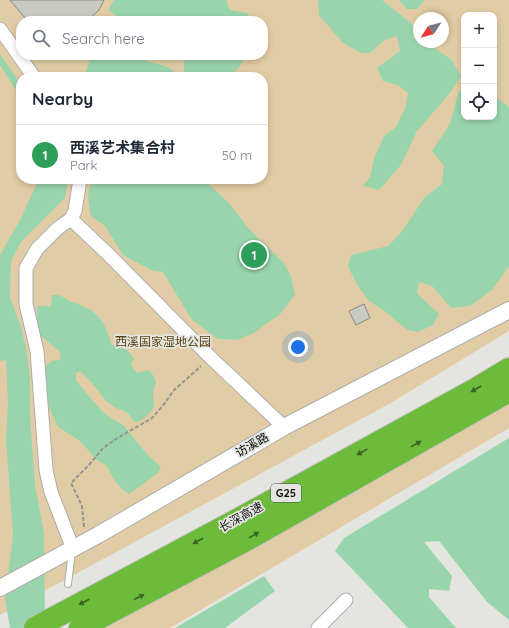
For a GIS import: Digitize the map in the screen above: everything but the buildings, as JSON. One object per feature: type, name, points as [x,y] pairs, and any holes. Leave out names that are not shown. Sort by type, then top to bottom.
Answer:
[{"type":"highway","name":"长深高速","points":[[35,628],[250,513],[469,393],[509,369]]},
{"type":"highway","name":"长深高速","points":[[80,628],[250,538],[509,390]]},
{"type":"street","points":[[0,29],[16,52]]},
{"type":"street","points":[[22,60],[30,72]]},
{"type":"street","points":[[79,184],[75,212],[70,219],[58,228],[37,249],[26,268],[26,304],[37,351],[46,470],[51,492],[79,545]]},
{"type":"street","points":[[70,219],[108,254],[208,356],[284,427]]},
{"type":"street","name":"访溪路","points":[[0,588],[79,545],[284,427],[509,310]]},
{"type":"street","points":[[318,628],[346,600]]},
{"type":"lane","points":[[68,584],[79,545]]},
{"type":"path","points":[[79,545],[82,506],[71,483],[103,448],[152,418],[165,403],[172,391],[200,367],[208,356]]},
{"type":"green space","name":"西溪国家湿地公园","points":[[0,0],[509,0],[509,331],[389,404],[0,615]]},
{"type":"green space","points":[[509,393],[509,428],[170,628],[98,628]]},
{"type":"shaded area","points":[[114,0],[226,0],[230,10],[247,13],[249,16],[117,16],[108,10]]},
{"type":"shaded area","points":[[318,0],[382,0],[412,24],[413,48],[434,48],[451,59],[461,76],[450,93],[417,131],[401,165],[379,190],[363,186],[370,177],[374,159],[384,136],[396,127],[405,109],[408,93],[398,85],[383,81],[377,68],[400,51],[397,36],[385,40],[370,53],[362,53],[343,43],[319,15]]},
{"type":"shaded area","points":[[399,0],[424,0],[417,9],[407,9]]},
{"type":"shaded area","points":[[0,54],[16,77],[16,90],[0,65]]},
{"type":"shaded area","points":[[90,60],[145,60],[172,69],[173,72],[86,72]]},
{"type":"shaded area","points":[[183,60],[244,60],[238,69],[233,72],[185,72]]},
{"type":"shaded area","points":[[461,91],[461,120],[497,120],[497,98],[509,107],[509,266],[492,290],[470,306],[451,308],[432,286],[419,282],[417,293],[439,314],[433,325],[418,332],[407,330],[387,313],[368,300],[358,286],[348,267],[351,255],[388,246],[403,230],[424,198],[442,184],[444,166],[432,151],[450,124],[458,93]]},
{"type":"shaded area","points":[[37,184],[67,184],[65,198],[21,242],[11,261],[10,297],[20,324],[26,348],[30,377],[30,417],[35,485],[44,533],[45,628],[10,628],[5,599],[13,536],[6,439],[8,402],[6,360],[0,361],[0,255],[20,220]]},
{"type":"shaded area","points":[[92,184],[208,184],[230,204],[249,229],[283,262],[291,276],[295,295],[280,314],[254,333],[237,340],[218,339],[192,320],[163,272],[153,271],[123,255],[105,226],[91,216],[88,196]]},
{"type":"shaded area","points":[[52,295],[61,296],[95,313],[103,322],[112,345],[120,346],[127,350],[134,359],[131,365],[137,373],[149,370],[156,382],[153,394],[154,407],[143,419],[134,422],[128,413],[114,407],[106,401],[92,383],[80,371],[76,373],[76,380],[92,400],[105,414],[123,425],[148,455],[161,467],[158,473],[129,494],[113,478],[106,465],[98,461],[80,441],[58,427],[49,407],[44,380],[45,367],[52,361],[60,360],[60,352],[39,334],[36,326],[37,306],[51,306]]},
{"type":"shaded area","points":[[509,438],[509,620],[487,602],[439,541],[424,542],[452,576],[449,591],[429,589],[429,597],[456,628],[408,628],[335,551],[344,538]]},
{"type":"shaded area","points":[[264,576],[275,591],[225,628],[175,628]]},
{"type":"place","name":"西溪艺术集合村","points":[[254,255]]}]
